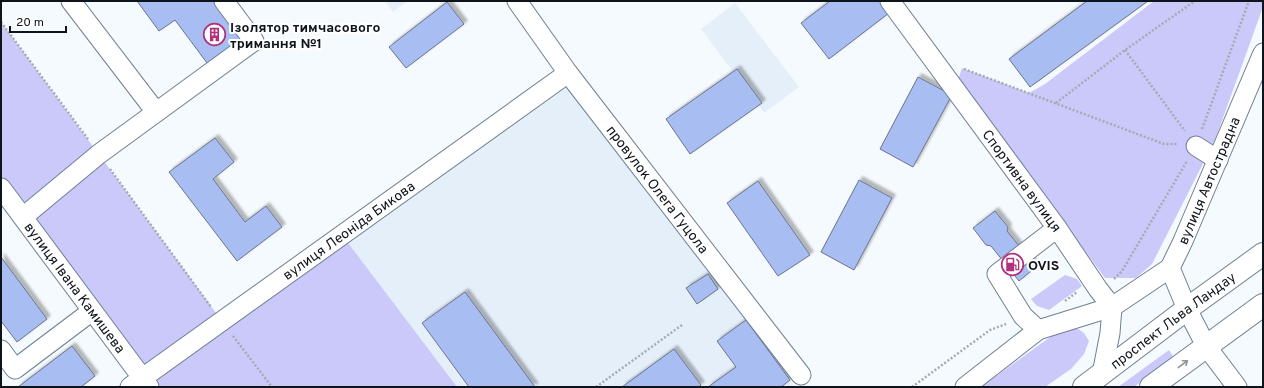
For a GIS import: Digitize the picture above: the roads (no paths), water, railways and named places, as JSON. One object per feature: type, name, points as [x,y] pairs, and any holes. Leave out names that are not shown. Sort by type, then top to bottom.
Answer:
[{"type":"main road","name":"проспект Льва Ландау","points":[[1084,387],[1263,254]]},
{"type":"main road","points":[[1151,387],[1263,305]]},
{"type":"street","points":[[71,1],[156,112]]},
{"type":"street","points":[[23,217],[99,154],[254,41],[224,1]]},
{"type":"street","name":"провулок Олега Гуцола","points":[[517,1],[568,73],[801,375]]},
{"type":"street","name":"Спортивна вулиця","points":[[890,1],[1057,228],[1098,289],[1112,307]]},
{"type":"street","name":"вулиця Автострадна","points":[[1170,268],[1262,59]]},
{"type":"street","name":"вулиця Леоніда Бикова","points":[[141,384],[222,321],[568,73]]},
{"type":"street","points":[[1196,146],[1218,160]]},
{"type":"street","name":"вулиця Івана Камишева","points":[[1,188],[92,311],[141,384]]},
{"type":"street","points":[[1038,330],[1023,316],[996,274],[1057,228]]},
{"type":"street","points":[[965,387],[1038,330],[1112,307],[1170,268],[1187,309],[1206,346],[1237,387]]},
{"type":"street","points":[[1102,374],[1110,333],[1112,307]]},
{"type":"street","points":[[1,350],[15,368],[92,311]]},
{"type":"place","name":"Ізолятор тимчасового тримання №1","points":[[215,35]]},
{"type":"place","name":"OVIS","points":[[1012,265]]}]
